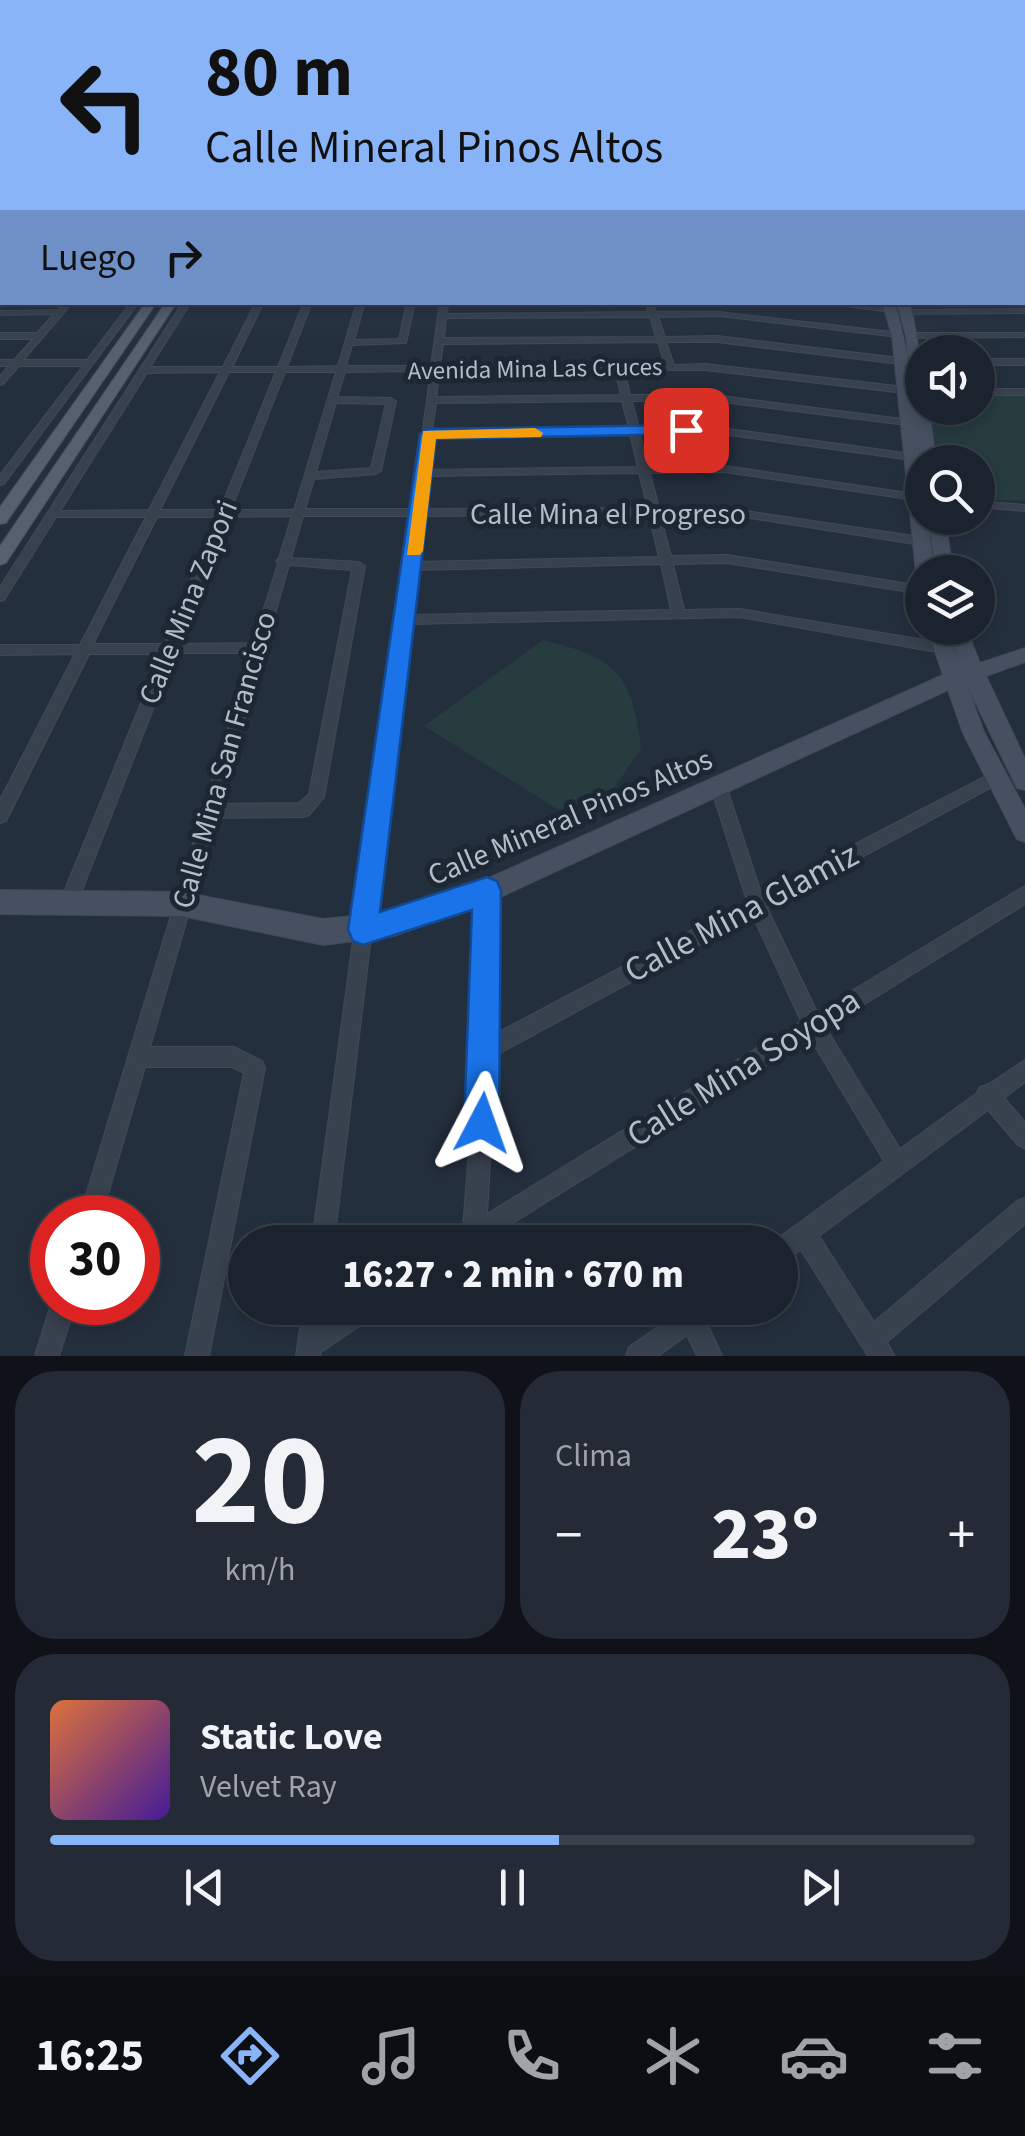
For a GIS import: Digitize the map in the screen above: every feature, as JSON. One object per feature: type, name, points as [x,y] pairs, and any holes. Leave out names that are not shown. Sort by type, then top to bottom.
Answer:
[{"type":"main road","points":[[0,520],[150,305]]},
{"type":"main road","points":[[0,560],[170,305]]},
{"type":"main road","points":[[897,307],[905,335]]},
{"type":"main road","points":[[921,535],[923,555]]},
{"type":"main road","points":[[943,645],[1022,768]]},
{"type":"main road","points":[[959,645],[962,676],[996,776],[1025,832]]},
{"type":"main road","name":"Calle Mineral Pinos Altos","points":[[0,902],[182,904],[283,927],[363,930],[438,910],[487,891],[962,676],[1025,655]]},
{"type":"street","points":[[0,382],[66,305]]},
{"type":"street","points":[[0,482],[6,466],[132,305]]},
{"type":"street","points":[[0,596],[184,305]]},
{"type":"street","points":[[0,816],[258,305]]},
{"type":"street","name":"Calle Mina Zapori","points":[[69,902],[307,305]]},
{"type":"street","name":"Calle Mina San Francisco","points":[[97,1195],[359,305]]},
{"type":"street","points":[[348,343],[402,342],[409,305]]},
{"type":"street","points":[[650,305],[670,366]]},
{"type":"street","points":[[868,305],[1025,310]]},
{"type":"street","points":[[325,1225],[443,309],[734,315],[905,335]]},
{"type":"street","points":[[0,313],[60,312]]},
{"type":"street","points":[[995,335],[1025,335]]},
{"type":"street","points":[[0,336],[40,336]]},
{"type":"street","points":[[440,342],[660,338],[754,342],[905,361]]},
{"type":"street","points":[[995,362],[1025,362]]},
{"type":"street","points":[[0,363],[88,363]]},
{"type":"street","name":"Avenida Mina Las Cruces","points":[[146,370],[670,366],[743,369],[905,390]]},
{"type":"street","points":[[619,367],[678,615]]},
{"type":"street","points":[[995,392],[1025,392]]},
{"type":"street","points":[[432,400],[728,398],[905,422]]},
{"type":"street","points":[[308,476],[376,471],[391,401],[332,400]]},
{"type":"street","points":[[428,434],[740,432],[905,456]]},
{"type":"street","points":[[6,466],[38,466]]},
{"type":"street","points":[[424,473],[749,471],[905,495]]},
{"type":"street","points":[[995,506],[1023,508],[1025,527]]},
{"type":"street","name":"Calle Mina el Progreso","points":[[53,514],[743,512],[921,540]]},
{"type":"street","points":[[412,566],[665,559],[751,561],[905,587]]},
{"type":"street","points":[[211,811],[303,810],[316,796],[359,566],[282,560]]},
{"type":"street","points":[[404,620],[740,613],[905,634]]},
{"type":"street","points":[[0,650],[257,648]]},
{"type":"street","name":"Calle Mina Glamiz","points":[[486,1049],[996,776]]},
{"type":"street","points":[[719,788],[756,904],[812,1022],[896,1162]]},
{"type":"street","points":[[469,1225],[486,1049],[487,891]]},
{"type":"street","name":"Calle Mina Soyopa","points":[[490,1225],[812,1022],[1025,894]]},
{"type":"street","points":[[139,1057],[234,1057],[254,1068],[196,1356]]},
{"type":"street","points":[[798,1238],[987,1094],[1025,1070]]},
{"type":"street","points":[[987,1094],[1025,1138]]},
{"type":"street","points":[[804,1234],[877,1348],[1025,1209]]},
{"type":"street","points":[[48,1356],[57,1325]]},
{"type":"street","points":[[309,1351],[313,1325]]},
{"type":"street","points":[[309,1351],[343,1325]]},
{"type":"street","points":[[638,1356],[680,1325]]},
{"type":"street","points":[[702,1325],[710,1356]]},
{"type":"green space","points":[[995,396],[1025,396],[1025,501],[995,500],[995,445],[935,445],[933,425],[995,425]]},
{"type":"green space","points":[[543,640],[588,654],[616,673],[632,703],[641,749],[611,792],[559,810],[424,726]]},
{"type":"slow traffic","points":[[414,551],[428,434],[535,433]]},
{"type":"route","points":[[482,1123],[487,891],[394,924],[363,930],[428,434],[686,430]]}]
